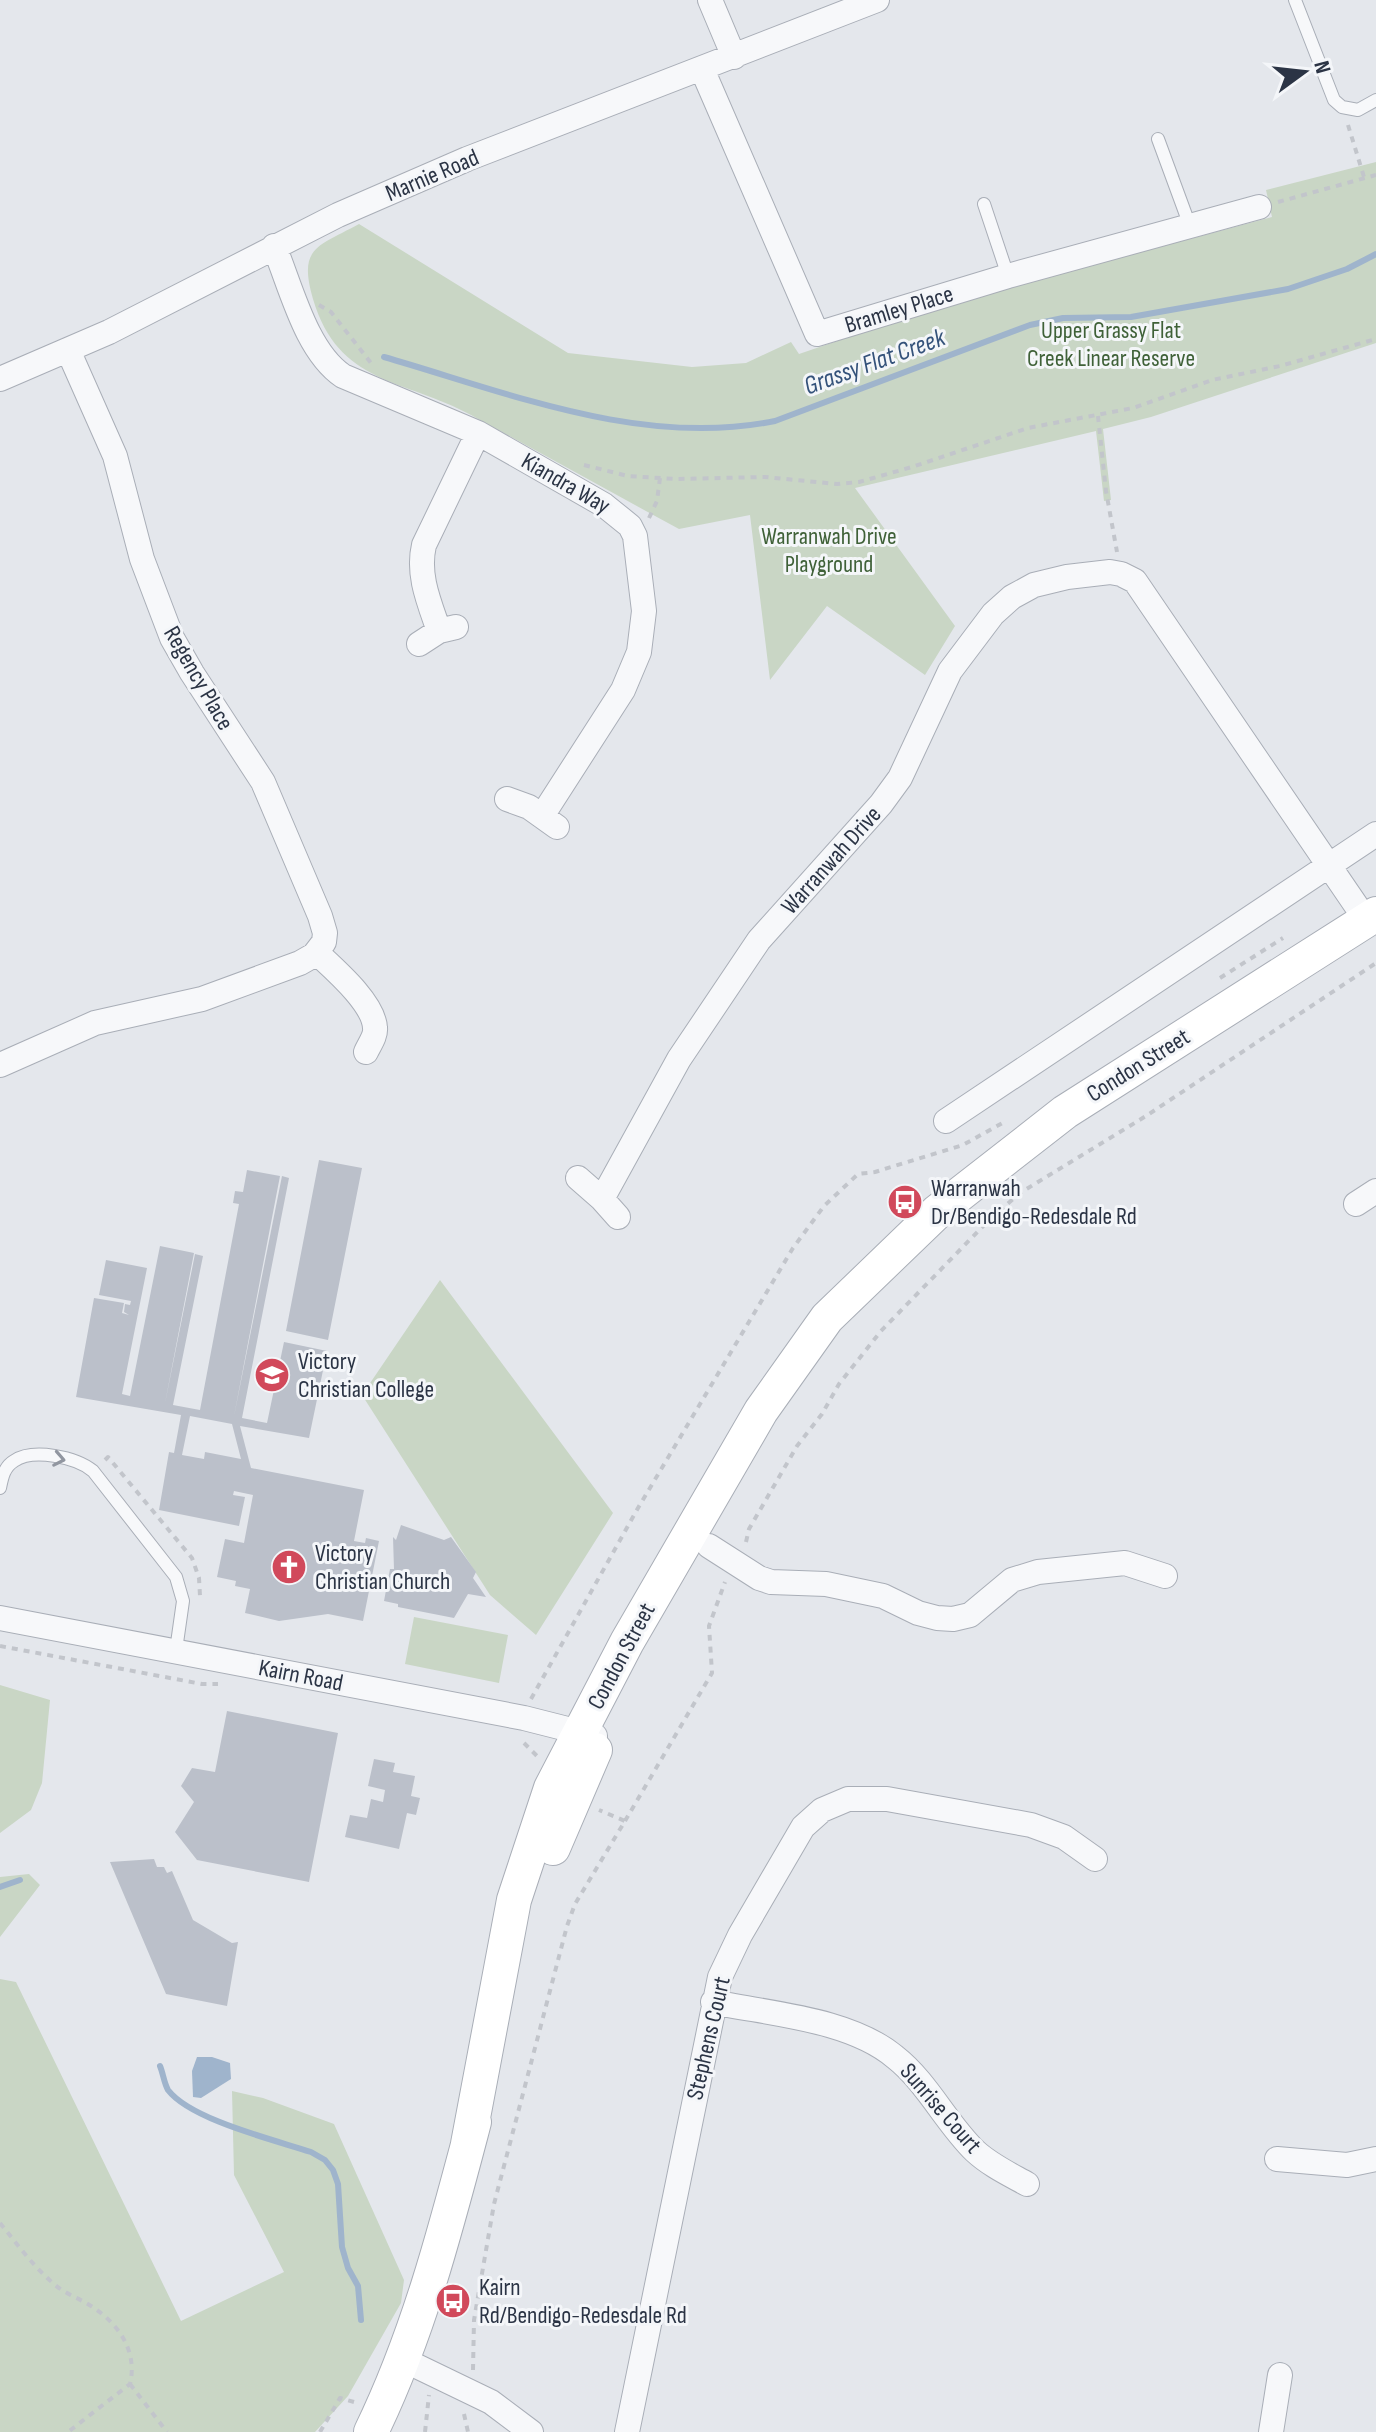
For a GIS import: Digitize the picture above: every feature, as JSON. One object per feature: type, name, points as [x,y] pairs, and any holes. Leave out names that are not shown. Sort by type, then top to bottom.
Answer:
[{"type":"main road","name":"Condon Street","points":[[376,2421],[417,2366],[437,2264],[562,1793],[627,1642],[761,1411],[827,1318],[937,1212],[1065,1112],[1371,917]]},
{"type":"main road","name":"Condon Street","points":[[590,1734],[691,1574],[722,1554],[825,1350],[914,1234]]},
{"type":"street","points":[[710,0],[734,57]]},
{"type":"street","name":"Marnie Road","points":[[0,379],[170,302],[338,215],[467,159],[877,0]]},
{"type":"street","name":"Bramley Place","points":[[702,69],[817,334],[1008,276],[1259,207]]},
{"type":"street","name":"Kiandra Way","points":[[274,246],[310,336],[329,367],[343,376],[478,433],[604,505],[630,526],[635,536]]},
{"type":"street","name":"Regency Place","points":[[68,350],[115,456],[142,559],[172,638],[263,782],[320,916],[325,933],[324,942],[317,953]]},
{"type":"street","points":[[438,634],[425,589],[421,559],[424,545],[478,433]]},
{"type":"street","points":[[507,799],[518,802],[549,821],[623,690],[639,652],[644,611],[635,536]]},
{"type":"street","points":[[1125,565],[1328,867],[1371,917]]},
{"type":"street","name":"Warranwah Drive","points":[[578,1178],[610,1208],[679,1059],[759,940],[881,804],[900,778],[950,671],[993,614],[1012,597],[1034,585],[1125,565]]},
{"type":"street","points":[[946,1121],[1376,834]]},
{"type":"street","points":[[0,1065],[95,1023],[221,994],[300,963],[317,953],[344,979],[369,1013],[375,1030],[366,1052]]},
{"type":"street","points":[[722,1554],[759,1578],[771,1582],[826,1584],[883,1596],[918,1613],[953,1619],[970,1615],[1004,1585],[1030,1574],[1125,1563],[1165,1576]]},
{"type":"street","name":"Kairn Road","points":[[0,1618],[176,1650],[590,1734]]},
{"type":"street","name":"Stephens Court","points":[[627,2432],[713,2002],[727,1959],[803,1827],[835,1803],[872,1797],[1031,1825],[1064,1837],[1095,1859]]},
{"type":"street","name":"Sunrise Court","points":[[713,2002],[847,2030],[883,2048],[911,2072],[972,2148],[997,2168],[1027,2184]]},
{"type":"street","points":[[1271,2157],[1347,2165],[1376,2159]]},
{"type":"street","points":[[417,2366],[470,2391],[509,2414],[531,2432]]},
{"type":"street","points":[[1271,2432],[1280,2375]]},
{"type":"lane","points":[[1295,0],[1334,100],[1342,107],[1358,110],[1376,100]]},
{"type":"lane","points":[[1158,139],[1190,226]]},
{"type":"lane","points":[[984,204],[1008,276]]},
{"type":"lane","points":[[0,1488],[8,1466],[27,1456],[42,1455],[74,1462],[93,1471],[176,1577],[183,1601],[176,1650]]},
{"type":"path","points":[[1342,107],[1365,178]]},
{"type":"path","points":[[1259,207],[1376,175]]},
{"type":"path","points":[[290,286],[331,312],[371,363]]},
{"type":"path","points":[[571,460],[628,476],[765,477],[837,484],[859,482],[1028,428],[1133,408],[1238,373],[1280,366],[1376,339]]},
{"type":"path","points":[[1098,416],[1106,491],[1125,565]]},
{"type":"path","points":[[635,536],[657,501],[660,478]]},
{"type":"path","points":[[470,2391],[475,2308],[494,2204],[567,1926],[575,1904],[712,1673],[709,1626],[722,1554],[746,1543],[749,1529],[797,1446],[822,1414],[839,1384],[881,1331],[990,1219],[1020,1193],[1146,1116],[1376,963]]},
{"type":"path","points":[[93,1471],[108,1457],[192,1558],[199,1578],[199,1604]]},
{"type":"path","points":[[0,1646],[202,1684],[229,1682]]},
{"type":"path","points":[[523,1700],[530,1701]]},
{"type":"path","points":[[519,1741],[535,1751],[539,1758],[535,1780],[625,1821]]},
{"type":"path","points":[[0,2223],[62,2291],[91,2306],[117,2329],[129,2348],[132,2362],[130,2384],[167,2432]]},
{"type":"path","points":[[417,2366],[425,2432]]},
{"type":"path","points":[[68,2432],[130,2384]]},
{"type":"path","points":[[320,2432],[340,2398],[376,2421]]},
{"type":"green space","name":"Upper Grassy Flat Creek Linear Reserve","points":[[1376,162],[1376,343],[1151,417],[1103,429],[1111,500],[1104,501],[1096,431],[855,488],[955,626],[925,675],[827,606],[770,680],[750,515],[679,529],[471,415],[377,376],[339,348],[324,327],[309,282],[310,258],[315,251],[359,224],[568,353],[692,367],[746,363],[791,342],[799,354],[943,305],[1272,217],[1266,190]]},
{"type":"green space","points":[[440,1280],[613,1513],[536,1635],[490,1595],[362,1395]]},
{"type":"green space","points":[[414,1617],[508,1635],[499,1683],[405,1664]]},
{"type":"green space","points":[[0,1685],[50,1700],[42,1783],[31,1810],[0,1833]]},
{"type":"green space","points":[[29,1874],[40,1885],[0,1937],[0,1877]]},
{"type":"green space","points":[[0,1979],[16,1982],[181,2321],[284,2272],[234,2175],[232,2091],[263,2098],[334,2124],[404,2280],[401,2303],[348,2396],[315,2432],[0,2432]]},
{"type":"water","points":[[197,2057],[212,2057],[230,2063],[231,2079],[201,2098],[193,2097],[192,2071]]},
{"type":"building","points":[[319,1160],[362,1168],[328,1340],[286,1331]]},
{"type":"building","points":[[247,1170],[280,1176],[234,1416],[282,1176],[289,1178],[242,1418],[267,1423],[284,1342],[327,1351],[309,1438],[240,1426],[251,1468],[364,1490],[354,1541],[365,1543],[366,1538],[379,1541],[363,1621],[328,1614],[279,1621],[245,1613],[250,1589],[235,1586],[236,1581],[217,1577],[225,1539],[244,1543],[253,1495],[234,1491],[233,1495],[245,1497],[239,1526],[159,1510],[169,1452],[174,1453],[181,1415],[76,1397],[94,1298],[124,1303],[122,1313],[129,1315],[124,1312],[125,1304],[130,1305],[131,1301],[99,1295],[106,1260],[147,1268],[122,1394],[130,1396],[160,1246],[194,1253],[165,1403],[195,1254],[203,1256],[173,1405],[200,1410],[239,1204],[233,1203],[235,1191],[243,1192]],"holes":[[[190,1416],[232,1424],[241,1459],[205,1452],[204,1459],[182,1455]]]},
{"type":"building","points":[[401,1525],[444,1540],[451,1537],[476,1572],[473,1578],[486,1597],[468,1594],[454,1618],[398,1607],[398,1604],[384,1601],[390,1569],[394,1569],[393,1537],[396,1540]]},
{"type":"building","points":[[227,1711],[338,1733],[309,1882],[197,1860],[175,1832],[194,1802],[181,1786],[192,1768],[215,1772]]},
{"type":"building","points":[[374,1759],[395,1763],[393,1772],[415,1776],[411,1796],[420,1798],[416,1815],[407,1813],[399,1849],[345,1837],[350,1815],[367,1818],[371,1799],[383,1802],[385,1790],[368,1786]]},
{"type":"building","points":[[154,1859],[157,1867],[164,1867],[167,1873],[172,1871],[193,1920],[232,1943],[238,1942],[227,2006],[166,1994],[110,1862]]},
{"type":"waterway","name":"Grassy Flat Creek","points":[[384,357],[577,413],[676,427],[725,427],[775,421],[1030,325],[1063,318],[1131,317],[1288,289],[1347,269],[1376,254]]},
{"type":"waterway","points":[[0,1887],[20,1880]]},
{"type":"waterway","points":[[160,2066],[168,2090],[195,2111],[235,2128],[311,2152],[325,2160],[333,2170],[338,2184],[342,2247],[348,2268],[358,2286],[361,2320]]},
{"type":"place","name":"Warranwah Dr/Bendigo-Redesdale Rd","points":[[905,1202]]},
{"type":"place","name":"Victory Christian College","points":[[272,1375]]},
{"type":"place","name":"Victory Christian Church","points":[[289,1567]]},
{"type":"place","name":"Kairn Rd/Bendigo-Redesdale Rd","points":[[453,2301]]},
{"type":"park label","name":"Warranwah Drive Playground","points":[[829,550]]}]
